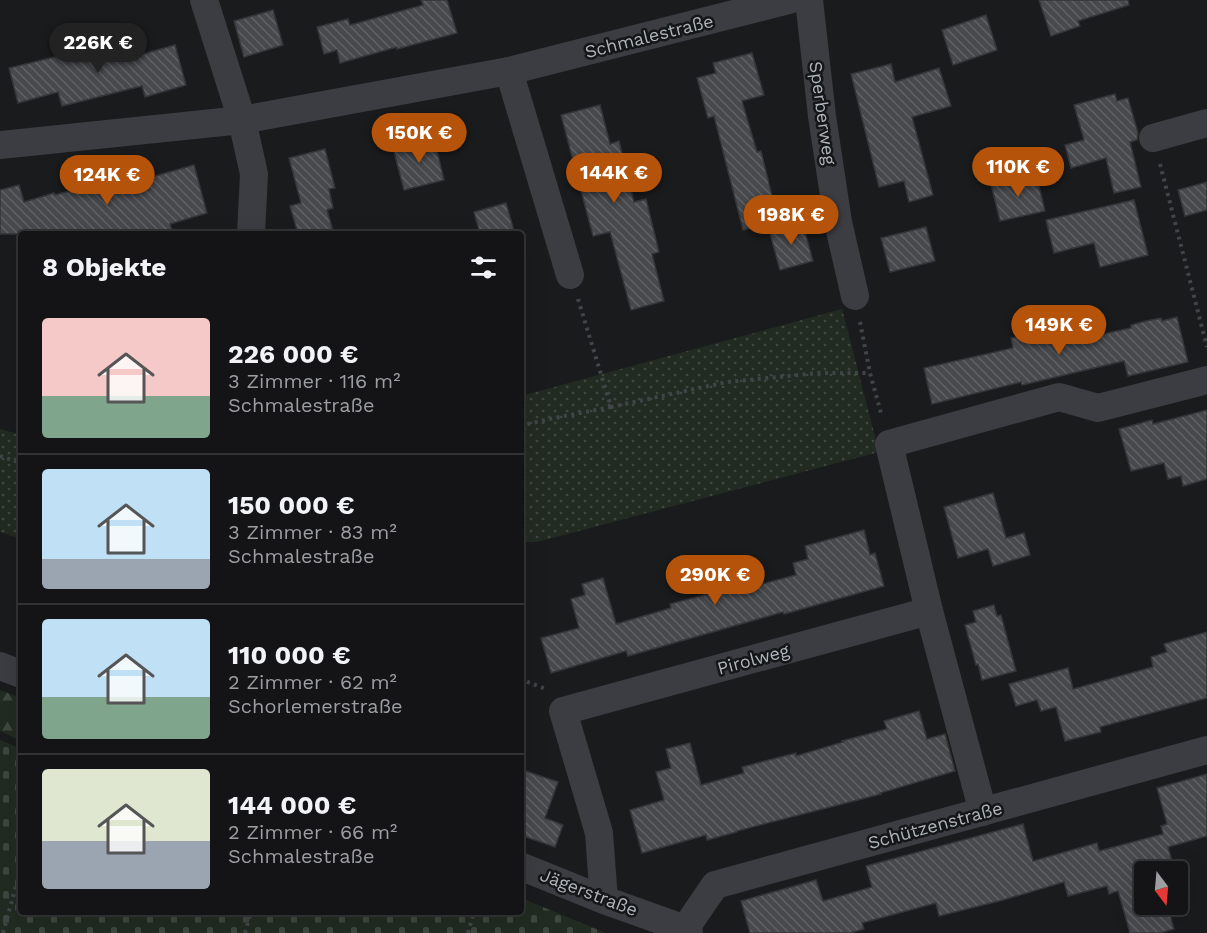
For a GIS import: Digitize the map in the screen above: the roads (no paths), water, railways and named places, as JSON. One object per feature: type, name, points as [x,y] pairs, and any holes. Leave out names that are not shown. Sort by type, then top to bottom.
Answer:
[{"type":"street","points":[[204,0],[242,120],[254,174],[251,231]]},
{"type":"street","name":"Schmalestraße","points":[[0,145],[242,120],[509,71],[789,0]]},
{"type":"street","name":"Sperberweg","points":[[808,0],[838,222],[855,296]]},
{"type":"street","points":[[509,71],[570,275]]},
{"type":"street","points":[[1154,138],[1207,123]]},
{"type":"street","points":[[983,812],[929,611],[889,444],[1059,397],[1098,408],[1207,380]]},
{"type":"street","name":"Pirolweg","points":[[603,900],[599,833],[563,711],[929,611]]},
{"type":"street","points":[[0,666],[18,673]]},
{"type":"street","name":"Schützenstraße","points":[[687,931],[715,885],[1207,750]]},
{"type":"street","name":"Jägerstraße","points":[[524,868],[687,931]]}]
